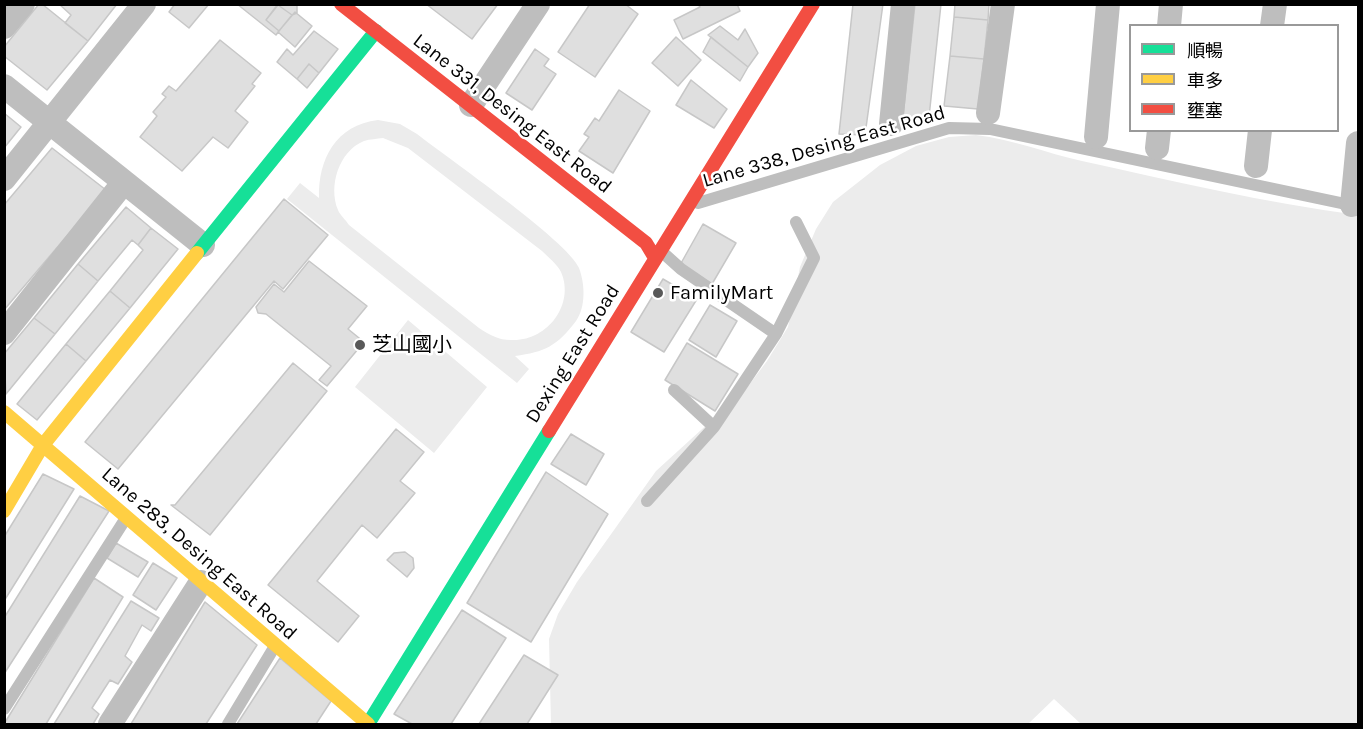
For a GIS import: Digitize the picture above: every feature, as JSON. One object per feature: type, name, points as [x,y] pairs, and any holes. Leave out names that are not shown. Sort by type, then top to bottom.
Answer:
[{"type":"street","points":[[4,27],[23,4]]},
{"type":"street","points":[[4,179],[144,4]]},
{"type":"street","name":"Lane 331, Desing East Road","points":[[341,4],[658,254]]},
{"type":"street","points":[[471,105],[538,4]]},
{"type":"street","name":"Dexing East Road","points":[[368,724],[813,4]]},
{"type":"street","points":[[891,124],[903,4]]},
{"type":"street","points":[[988,113],[1003,4]]},
{"type":"street","points":[[1096,137],[1108,4]]},
{"type":"street","points":[[1169,24],[1171,4]]},
{"type":"street","points":[[1272,24],[1275,4]]},
{"type":"street","points":[[4,511],[43,446],[376,31]]},
{"type":"street","points":[[4,86],[203,245]]},
{"type":"street","points":[[1256,166],[1260,132]]},
{"type":"street","points":[[1356,206],[1359,143]]},
{"type":"street","points":[[4,333],[124,182]]},
{"type":"street","name":"Lane 283, Desing East Road","points":[[4,412],[368,724]]},
{"type":"street","points":[[110,724],[201,582]]},
{"type":"lane","name":"Lane 338, Desing East Road","points":[[688,206],[949,128],[990,129],[1356,206]]},
{"type":"lane","points":[[647,501],[714,427],[776,334],[814,258],[796,222]]},
{"type":"lane","points":[[658,254],[776,334]]},
{"type":"lane","points":[[674,390],[714,427]]},
{"type":"lane","points":[[4,709],[127,517]]},
{"type":"lane","points":[[228,724],[275,646]]},
{"type":"shaded area","points":[[378,120],[400,124],[417,134],[531,220],[570,255],[579,268],[584,295],[582,309],[576,321],[563,336],[550,346],[515,356],[529,369],[517,383],[287,199],[300,183],[319,198],[322,170],[332,146],[351,129],[363,123]],"holes":[[[383,138],[408,148],[542,251],[557,266],[564,284],[564,296],[556,318],[548,327],[538,334],[514,340],[487,333],[349,225],[338,210],[334,190],[338,170],[348,153],[364,141]]]},
{"type":"shaded area","points":[[976,135],[1220,191],[1358,215],[1358,724],[1081,724],[1054,699],[1028,724],[551,724],[549,639],[558,614],[577,582],[656,471],[746,389],[767,361],[788,327],[800,267],[816,229],[833,202],[880,165],[916,146],[949,137]]},
{"type":"shaded area","points":[[408,320],[487,387],[434,453],[355,387]]},
{"type":"building","points":[[39,4],[42,4],[88,41],[47,90],[4,56],[4,47]]},
{"type":"building","points":[[59,4],[117,4],[88,41],[65,23],[71,15]]},
{"type":"building","points":[[175,4],[209,4],[189,28],[169,12]]},
{"type":"building","points":[[237,4],[278,4],[266,20],[279,31],[276,35]]},
{"type":"building","points":[[297,4],[297,13],[292,15],[278,5]]},
{"type":"building","points":[[426,4],[498,4],[472,39]]},
{"type":"building","points":[[590,4],[625,4],[638,14],[595,77],[558,52]]},
{"type":"building","points":[[698,4],[737,4],[740,11],[683,39],[674,20],[700,7]]},
{"type":"building","points":[[853,4],[883,4],[865,135],[839,134]]},
{"type":"building","points":[[915,4],[941,4],[929,117],[903,117]]},
{"type":"building","points":[[955,4],[989,4],[988,20],[954,17]]},
{"type":"building","points":[[278,5],[292,15],[279,31],[266,20]]},
{"type":"building","points":[[295,12],[312,26],[295,47],[278,32]]},
{"type":"building","points":[[954,17],[988,20],[984,59],[950,56]]},
{"type":"building","points":[[720,26],[738,40],[745,29],[758,53],[748,67],[708,35]]},
{"type":"building","points":[[314,31],[338,49],[319,73],[309,64],[297,79],[277,62],[287,49],[293,55]]},
{"type":"building","points":[[676,37],[701,60],[678,86],[652,63]]},
{"type":"building","points":[[711,37],[748,67],[740,81],[703,52]]},
{"type":"building","points":[[220,40],[261,73],[252,84],[255,86],[235,111],[248,122],[228,148],[213,137],[182,171],[140,137],[157,116],[153,112],[166,97],[162,94],[169,86],[176,91]]},
{"type":"building","points":[[535,49],[549,59],[544,66],[556,74],[532,110],[506,93]]},
{"type":"building","points":[[950,56],[984,59],[978,109],[944,106]]},
{"type":"building","points":[[309,64],[319,73],[307,88],[297,79]]},
{"type":"building","points":[[691,80],[727,109],[714,128],[676,105]]},
{"type":"building","points":[[619,90],[650,111],[613,173],[579,151],[589,137],[584,134],[595,118],[599,121]]},
{"type":"building","points":[[4,113],[21,127],[4,148]]},
{"type":"building","points":[[52,148],[106,190],[4,310],[4,205]]},
{"type":"building","points":[[284,199],[328,235],[283,289],[274,281],[118,469],[85,442]]},
{"type":"building","points":[[126,207],[151,228],[138,245],[132,240],[98,281],[78,264]]},
{"type":"building","points":[[703,224],[736,243],[712,284],[680,265]]},
{"type":"building","points":[[151,228],[178,249],[130,308],[110,291],[143,250],[138,245]]},
{"type":"building","points":[[309,261],[367,306],[348,329],[364,342],[327,386],[319,380],[331,366],[266,314],[258,313],[256,307],[274,284],[284,292]]},
{"type":"building","points":[[78,264],[98,281],[55,334],[34,318]]},
{"type":"building","points":[[663,279],[697,299],[664,352],[631,332]]},
{"type":"building","points":[[110,291],[130,308],[86,361],[66,344]]},
{"type":"building","points":[[710,305],[737,321],[716,357],[689,340]]},
{"type":"building","points":[[34,318],[55,334],[6,394],[4,354]]},
{"type":"building","points":[[687,343],[738,374],[715,411],[665,380]]},
{"type":"building","points":[[66,344],[86,361],[37,420],[17,404]]},
{"type":"building","points":[[293,363],[327,391],[210,535],[171,505],[175,505]]},
{"type":"building","points":[[396,429],[424,452],[400,481],[415,493],[377,538],[362,525],[317,581],[359,616],[338,642],[268,585]]},
{"type":"building","points":[[571,434],[604,454],[586,485],[551,464]]},
{"type":"building","points":[[546,472],[608,514],[531,642],[467,603]]},
{"type":"building","points":[[43,474],[74,489],[4,601],[4,537]]},
{"type":"building","points":[[80,496],[109,511],[4,674],[4,618]]},
{"type":"building","points":[[116,543],[148,562],[138,577],[107,558]]},
{"type":"building","points":[[405,552],[413,558],[414,568],[407,577],[387,560],[394,553]]},
{"type":"building","points":[[153,563],[177,578],[156,610],[133,595]]},
{"type":"building","points":[[94,578],[123,597],[46,724],[4,724]]},
{"type":"building","points":[[131,601],[159,618],[151,631],[142,625],[125,656],[132,662],[118,684],[110,680],[92,708],[99,714],[93,724],[54,724]]},
{"type":"building","points":[[205,602],[257,645],[206,724],[131,724]]},
{"type":"building","points":[[462,610],[506,638],[451,724],[412,724],[394,714]]},
{"type":"building","points":[[524,655],[558,675],[527,724],[479,724]]},
{"type":"building","points":[[280,658],[331,701],[316,724],[237,724]]},
{"type":"traffic: fast","points":[[197,253],[376,31]]},
{"type":"traffic: fast","points":[[368,724],[549,431]]},
{"type":"traffic: slow","points":[[4,511],[43,445],[197,253]]},
{"type":"traffic: slow","points":[[4,412],[368,724]]},
{"type":"traffic: jam","points":[[341,4],[646,243],[655,258]]},
{"type":"traffic: jam","points":[[549,431],[813,4]]},
{"type":"place","name":"FamilyMart","points":[[658,293]]},
{"type":"place","name":"芝山國小","points":[[360,345]]}]
